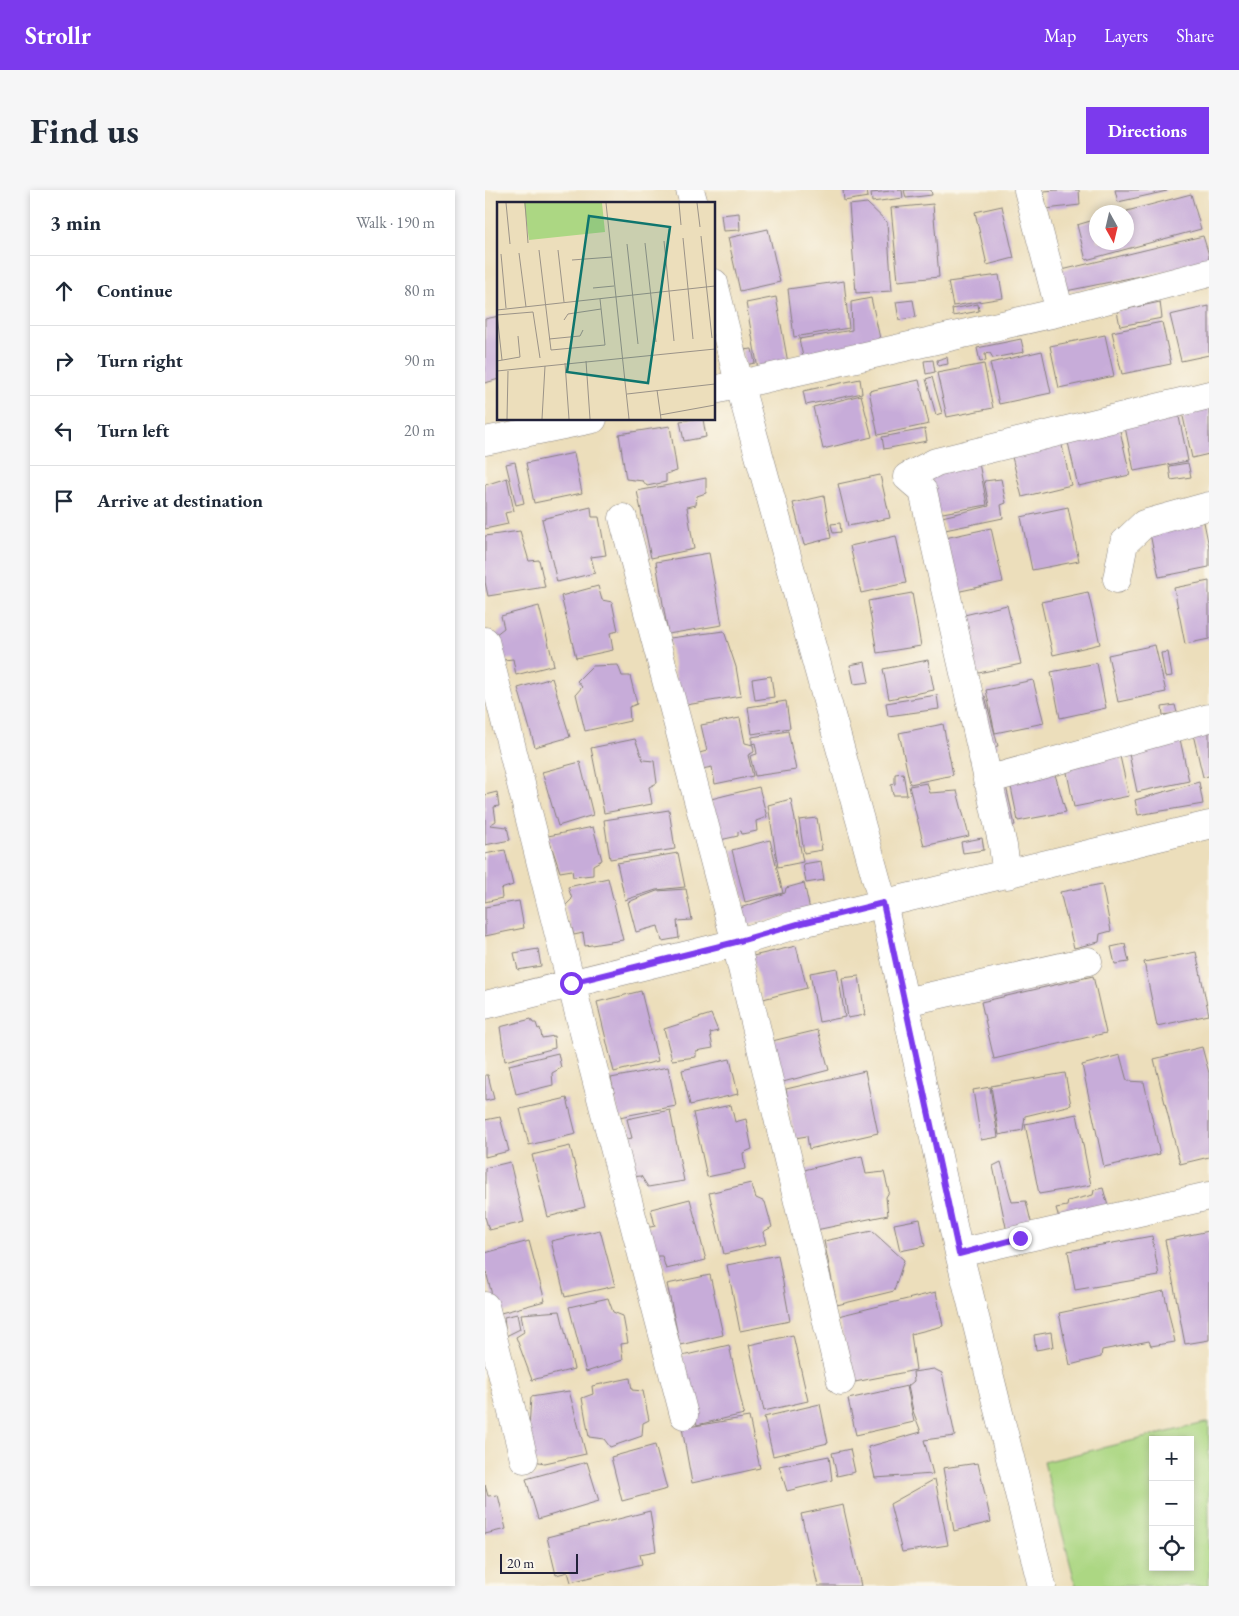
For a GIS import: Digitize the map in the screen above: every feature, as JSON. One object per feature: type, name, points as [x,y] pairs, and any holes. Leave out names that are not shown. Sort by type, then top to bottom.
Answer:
[{"type":"street","points":[[1029,190],[1060,312]]},
{"type":"street","points":[[727,387],[1060,312],[1209,273]]},
{"type":"street","points":[[715,291],[727,387],[883,903],[959,1254],[1042,1586]]},
{"type":"street","points":[[1007,875],[1003,846],[923,491],[907,477],[936,462],[1209,395]]},
{"type":"street","points":[[485,441],[588,420]]},
{"type":"street","points":[[1117,579],[1124,543],[1143,524],[1209,506]]},
{"type":"street","points":[[623,518],[736,942],[841,1381]]},
{"type":"street","points":[[485,641],[571,983],[684,1415]]},
{"type":"street","points":[[987,780],[1209,718]]},
{"type":"street","points":[[485,1005],[736,942],[798,924],[1209,825]]},
{"type":"street","points":[[905,1002],[1088,960]]},
{"type":"street","points":[[959,1254],[1209,1196]]},
{"type":"street","points":[[485,1306],[525,1459]]},
{"type":"green space","points":[[1209,1422],[1209,1586],[1076,1586],[1044,1462],[1149,1437],[1149,1571],[1194,1571],[1194,1436],[1151,1436]]},
{"type":"building","points":[[843,190],[867,190],[868,197],[844,201]]},
{"type":"building","points":[[902,190],[903,198],[872,202],[871,193]]},
{"type":"building","points":[[904,190],[931,190],[932,195],[906,198]]},
{"type":"building","points":[[1079,190],[1080,205],[1046,209],[1044,191]]},
{"type":"building","points":[[1115,190],[1167,190],[1167,191],[1118,202]]},
{"type":"building","points":[[1191,194],[1201,229],[1134,247],[1134,209]]},
{"type":"building","points":[[867,203],[887,222],[892,291],[856,293],[849,205]]},
{"type":"building","points":[[933,204],[939,277],[898,281],[891,208]]},
{"type":"building","points":[[1002,206],[1014,258],[987,265],[975,212]]},
{"type":"building","points":[[739,213],[740,230],[723,231],[721,215]]},
{"type":"building","points":[[1089,221],[1089,250],[1123,250],[1086,260],[1077,225]]},
{"type":"building","points":[[768,229],[780,282],[740,291],[728,238]]},
{"type":"building","points":[[1203,236],[1209,255],[1209,262],[1066,291],[1062,270]]},
{"type":"building","points":[[999,275],[1003,298],[953,306],[948,282]]},
{"type":"building","points":[[844,281],[849,328],[794,337],[788,289]]},
{"type":"building","points":[[776,297],[788,363],[758,369],[746,303]]},
{"type":"building","points":[[871,298],[881,343],[804,361],[799,339],[852,330],[851,302]]},
{"type":"building","points":[[913,300],[916,317],[899,320],[896,302]]},
{"type":"building","points":[[1160,302],[1162,318],[1120,326],[1117,311]]},
{"type":"building","points":[[978,304],[979,311],[953,316],[952,309]]},
{"type":"building","points":[[1209,306],[1209,355],[1181,361],[1170,315]]},
{"type":"building","points":[[497,316],[497,380],[485,383],[485,319]]},
{"type":"building","points":[[1162,322],[1171,364],[1122,374],[1112,332]]},
{"type":"building","points":[[1105,335],[1114,376],[1059,388],[1050,346]]},
{"type":"building","points":[[1021,339],[1024,352],[993,358],[990,353],[985,354],[986,361],[980,362],[977,348]]},
{"type":"building","points":[[752,349],[755,363],[745,365],[742,350]]},
{"type":"building","points":[[1042,351],[1051,393],[999,404],[990,363]]},
{"type":"building","points":[[947,357],[948,364],[938,366],[937,360]]},
{"type":"building","points":[[933,360],[935,372],[926,374],[924,361]]},
{"type":"building","points":[[984,364],[993,408],[947,417],[937,373]]},
{"type":"building","points":[[932,377],[942,413],[936,415],[926,379]]},
{"type":"building","points":[[860,379],[862,393],[806,405],[803,391]]},
{"type":"building","points":[[919,380],[929,424],[878,435],[869,391]]},
{"type":"building","points":[[861,395],[872,437],[823,449],[813,407]]},
{"type":"building","points":[[1209,407],[1209,454],[1192,458],[1182,412]]},
{"type":"building","points":[[1178,412],[1188,461],[1134,471],[1124,422]]},
{"type":"building","points":[[703,420],[706,437],[684,441],[680,421]]},
{"type":"building","points":[[670,426],[677,471],[666,474],[666,482],[647,486],[643,481],[626,479],[619,434]]},
{"type":"building","points":[[1119,426],[1130,475],[1078,486],[1067,438]]},
{"type":"building","points":[[925,429],[927,441],[884,449],[882,437]]},
{"type":"building","points":[[1061,441],[1071,485],[1022,497],[1011,453]]},
{"type":"building","points":[[574,453],[582,493],[534,503],[526,463]]},
{"type":"building","points":[[515,462],[524,503],[516,505],[506,464]]},
{"type":"building","points":[[979,463],[987,505],[937,514],[930,472]]},
{"type":"building","points":[[1188,463],[1191,477],[1171,480],[1169,466]]},
{"type":"building","points":[[880,475],[890,518],[848,526],[838,484]]},
{"type":"building","points":[[507,478],[514,511],[505,513],[508,524],[485,529],[485,485]]},
{"type":"building","points":[[706,478],[706,493],[697,496],[696,505],[687,507],[694,549],[651,558],[637,491]]},
{"type":"building","points":[[1001,479],[1006,503],[1001,505],[1003,518],[945,530],[942,517],[989,506],[984,481]]},
{"type":"building","points":[[824,496],[831,538],[804,545],[793,503]]},
{"type":"building","points":[[591,507],[592,517],[599,517],[606,555],[591,557],[595,573],[557,582],[542,519]]},
{"type":"building","points":[[1068,507],[1079,561],[1032,570],[1021,517]]},
{"type":"building","points":[[1203,517],[1209,547],[1209,567],[1159,577],[1149,529]]},
{"type":"building","points":[[840,523],[841,532],[833,533],[831,524]]},
{"type":"building","points":[[991,528],[1003,582],[956,592],[945,538]]},
{"type":"building","points":[[520,531],[529,561],[539,560],[545,587],[488,596],[485,582],[485,536]]},
{"type":"building","points":[[896,536],[906,583],[861,593],[850,546]]},
{"type":"building","points":[[709,553],[722,625],[668,634],[656,562]]},
{"type":"building","points":[[1209,581],[1209,639],[1185,644],[1174,588]]},
{"type":"building","points":[[598,586],[602,600],[612,602],[618,631],[610,633],[613,650],[576,658],[561,596]]},
{"type":"building","points":[[1088,592],[1100,644],[1053,655],[1041,602]]},
{"type":"building","points":[[912,593],[921,646],[877,653],[868,601]]},
{"type":"building","points":[[1007,605],[1021,664],[974,674],[960,616]]},
{"type":"building","points":[[539,606],[554,665],[516,675],[513,659],[504,660],[495,635],[504,628],[501,616]]},
{"type":"building","points":[[724,631],[736,667],[741,696],[680,706],[670,638]]},
{"type":"building","points":[[1155,645],[1166,692],[1118,702],[1108,655]]},
{"type":"building","points":[[1168,652],[1172,676],[1165,677],[1161,653]]},
{"type":"building","points":[[928,660],[934,690],[889,699],[883,669]]},
{"type":"building","points":[[865,662],[869,682],[854,684],[850,665]]},
{"type":"building","points":[[1097,663],[1106,708],[1060,718],[1051,672]]},
{"type":"building","points":[[618,665],[622,676],[630,676],[637,704],[629,707],[630,721],[585,731],[576,694],[582,687],[577,681],[592,666]]},
{"type":"building","points":[[771,676],[774,697],[755,700],[752,679]]},
{"type":"building","points":[[552,678],[570,737],[535,747],[518,688]]},
{"type":"building","points":[[1033,680],[1044,723],[995,733],[986,690]]},
{"type":"building","points":[[937,695],[939,709],[888,716],[886,703]]},
{"type":"building","points":[[985,696],[998,746],[988,748],[975,699]]},
{"type":"building","points":[[786,701],[790,728],[752,734],[748,707]]},
{"type":"building","points":[[1175,705],[1177,713],[1163,715],[1162,707]]},
{"type":"building","points":[[740,718],[745,743],[753,745],[754,752],[748,755],[753,776],[715,784],[712,767],[702,769],[699,753],[707,751],[701,725]]},
{"type":"building","points":[[943,724],[953,775],[910,784],[899,733]]},
{"type":"building","points":[[1209,726],[1209,776],[1203,777],[1192,730]]},
{"type":"building","points":[[788,731],[796,770],[755,776],[750,756],[757,754],[755,743],[752,744],[752,737]]},
{"type":"building","points":[[635,739],[643,760],[654,761],[657,783],[649,787],[652,804],[604,813],[591,748]]},
{"type":"building","points":[[1180,739],[1189,781],[1137,792],[1128,749]]},
{"type":"building","points":[[1119,752],[1129,796],[1074,807],[1065,763]]},
{"type":"building","points":[[580,762],[593,815],[558,826],[542,772]]},
{"type":"building","points":[[1054,771],[1066,812],[1018,821],[1010,782]]},
{"type":"building","points":[[903,773],[907,795],[893,795],[891,785],[895,784],[895,774]]},
{"type":"building","points":[[1199,782],[1203,804],[1138,815],[1135,800]]},
{"type":"building","points":[[927,783],[930,793],[957,791],[969,836],[924,846],[909,786]]},
{"type":"building","points":[[1006,786],[1015,825],[1008,826],[999,787]]},
{"type":"building","points":[[759,787],[767,817],[756,821],[757,831],[742,834],[741,831],[738,832],[738,836],[720,840],[711,799]]},
{"type":"building","points":[[497,792],[499,806],[494,807],[496,821],[490,825],[507,827],[510,840],[485,845],[485,795]]},
{"type":"building","points":[[791,799],[803,862],[778,867],[768,805]]},
{"type":"building","points":[[669,810],[675,849],[610,859],[604,820]]},
{"type":"building","points":[[817,818],[822,850],[804,853],[799,820]]},
{"type":"building","points":[[593,827],[602,860],[593,865],[593,875],[573,877],[572,870],[560,872],[548,836]]},
{"type":"building","points":[[982,838],[984,850],[963,853],[961,842]]},
{"type":"building","points":[[770,840],[783,893],[745,902],[732,850]]},
{"type":"building","points":[[505,850],[513,885],[501,889],[502,898],[485,902],[485,854]]},
{"type":"building","points":[[678,853],[685,887],[656,890],[625,900],[617,863]]},
{"type":"building","points":[[821,861],[824,880],[806,883],[803,864]]},
{"type":"building","points":[[608,878],[623,940],[585,946],[583,933],[574,935],[565,906],[572,899],[568,887]]},
{"type":"building","points":[[804,883],[810,910],[744,926],[740,908],[785,893],[786,888]]},
{"type":"building","points":[[1102,884],[1111,931],[1100,934],[1099,942],[1074,948],[1060,892]]},
{"type":"building","points":[[686,889],[692,920],[677,921],[679,938],[662,941],[658,926],[636,932],[628,902],[657,891]]},
{"type":"building","points":[[519,901],[524,928],[485,936],[485,907]]},
{"type":"building","points":[[1125,944],[1129,962],[1115,964],[1111,947]]},
{"type":"building","points":[[796,946],[807,988],[763,999],[753,956]]},
{"type":"building","points":[[538,949],[541,966],[518,970],[514,953]]},
{"type":"building","points":[[1196,952],[1209,1015],[1157,1026],[1144,962]]},
{"type":"building","points":[[837,968],[845,1017],[819,1022],[810,973]]},
{"type":"building","points":[[859,976],[865,1015],[848,1018],[842,978]]},
{"type":"building","points":[[1093,976],[1106,1033],[994,1059],[981,1002]]},
{"type":"building","points":[[641,991],[658,1061],[614,1072],[597,1002]]},
{"type":"building","points":[[711,1014],[718,1031],[710,1033],[713,1048],[696,1051],[696,1057],[672,1060],[664,1029]]},
{"type":"building","points":[[531,1019],[533,1023],[536,1023],[538,1029],[540,1028],[542,1038],[554,1036],[555,1048],[505,1061],[500,1027]]},
{"type":"building","points":[[818,1030],[829,1070],[779,1083],[768,1042]]},
{"type":"building","points":[[1202,1047],[1209,1073],[1209,1157],[1180,1164],[1154,1059]]},
{"type":"building","points":[[558,1053],[561,1068],[552,1073],[553,1085],[516,1094],[509,1065]]},
{"type":"building","points":[[1120,1055],[1127,1081],[1144,1082],[1160,1154],[1104,1167],[1082,1065]]},
{"type":"building","points":[[730,1059],[738,1094],[690,1105],[682,1070]]},
{"type":"building","points":[[668,1067],[676,1106],[619,1117],[611,1078]]},
{"type":"building","points":[[865,1071],[878,1133],[809,1149],[807,1136],[795,1138],[786,1089]]},
{"type":"building","points":[[1065,1073],[1071,1105],[1025,1116],[1023,1130],[999,1135],[991,1086]]},
{"type":"building","points":[[485,1075],[488,1075],[494,1099],[485,1101]]},
{"type":"building","points":[[990,1087],[998,1137],[981,1140],[973,1090]]},
{"type":"building","points":[[567,1098],[576,1134],[529,1145],[520,1109]]},
{"type":"building","points":[[731,1105],[735,1122],[746,1119],[752,1149],[743,1153],[745,1169],[707,1177],[693,1113]]},
{"type":"building","points":[[670,1110],[684,1181],[648,1187],[641,1176],[631,1177],[622,1140],[632,1138],[627,1119]]},
{"type":"building","points":[[1077,1114],[1091,1185],[1039,1194],[1025,1124]]},
{"type":"building","points":[[500,1117],[509,1151],[485,1157],[485,1120]]},
{"type":"building","points":[[570,1146],[585,1207],[548,1217],[532,1155]]},
{"type":"building","points":[[862,1156],[866,1174],[884,1172],[889,1192],[886,1197],[888,1215],[816,1230],[804,1170]]},
{"type":"building","points":[[510,1162],[524,1222],[489,1230],[485,1217],[485,1168]]},
{"type":"building","points":[[1001,1162],[1012,1202],[1026,1201],[1032,1226],[1007,1232],[993,1166]]},
{"type":"building","points":[[751,1183],[756,1198],[765,1202],[772,1227],[763,1232],[766,1244],[724,1254],[709,1193]]},
{"type":"building","points":[[1103,1188],[1108,1206],[1059,1218],[1056,1208],[1067,1206],[1068,1201],[1093,1195],[1094,1190]]},
{"type":"building","points":[[690,1199],[706,1260],[666,1269],[662,1256],[653,1256],[646,1228],[655,1226],[651,1209]]},
{"type":"building","points":[[920,1219],[925,1246],[900,1251],[894,1224]]},
{"type":"building","points":[[600,1230],[615,1286],[565,1297],[551,1241]]},
{"type":"building","points":[[872,1231],[904,1260],[894,1291],[837,1305],[824,1241]]},
{"type":"building","points":[[1209,1231],[1209,1340],[1185,1344],[1165,1240]]},
{"type":"building","points":[[1152,1236],[1159,1276],[1075,1290],[1068,1251]]},
{"type":"building","points":[[529,1241],[545,1301],[497,1314],[485,1268],[485,1253]]},
{"type":"building","points":[[778,1255],[790,1321],[740,1331],[727,1265]]},
{"type":"building","points":[[710,1275],[723,1335],[680,1345],[667,1284]]},
{"type":"building","points":[[1164,1291],[1175,1342],[1151,1346],[1149,1341],[1102,1350],[1101,1357],[1070,1365],[1059,1313]]},
{"type":"building","points":[[936,1292],[943,1326],[911,1334],[916,1370],[855,1382],[838,1316]]},
{"type":"building","points":[[608,1298],[613,1312],[623,1316],[628,1343],[621,1344],[623,1360],[586,1372],[569,1307]]},
{"type":"building","points":[[560,1311],[574,1369],[532,1380],[516,1337],[524,1332],[521,1314]]},
{"type":"building","points":[[517,1314],[520,1329],[506,1336],[504,1317]]},
{"type":"building","points":[[1051,1332],[1053,1347],[1036,1350],[1034,1335]]},
{"type":"building","points":[[793,1335],[808,1401],[764,1411],[749,1345]]},
{"type":"building","points":[[729,1345],[744,1414],[697,1425],[682,1356]]},
{"type":"building","points":[[934,1369],[942,1373],[955,1436],[924,1440],[933,1474],[875,1478],[868,1447],[921,1432],[913,1411],[908,1386],[914,1381],[913,1372]]},
{"type":"building","points":[[630,1378],[632,1390],[643,1391],[649,1420],[643,1423],[642,1436],[610,1447],[604,1439],[589,1437],[582,1398],[593,1394],[592,1386]]},
{"type":"building","points":[[907,1386],[914,1422],[856,1435],[848,1399]]},
{"type":"building","points":[[569,1391],[586,1454],[545,1463],[527,1460],[531,1397]]},
{"type":"building","points":[[820,1404],[828,1443],[773,1456],[764,1417]]},
{"type":"building","points":[[749,1417],[760,1468],[692,1483],[682,1428]]},
{"type":"building","points":[[655,1445],[667,1489],[622,1501],[611,1457]]},
{"type":"building","points":[[850,1449],[855,1472],[837,1476],[832,1453]]},
{"type":"building","points":[[829,1456],[832,1480],[787,1491],[779,1466]]},
{"type":"building","points":[[587,1462],[599,1501],[538,1519],[526,1479]]},
{"type":"building","points":[[978,1463],[991,1522],[954,1531],[943,1468]]},
{"type":"building","points":[[935,1479],[948,1545],[902,1552],[890,1504]]},
{"type":"building","points":[[485,1485],[488,1496],[498,1495],[506,1529],[485,1534]]},
{"type":"building","points":[[843,1505],[861,1586],[818,1586],[801,1514]]},
{"type":"building","points":[[650,1511],[656,1551],[640,1554],[642,1564],[571,1582],[568,1572],[556,1575],[547,1537]]},
{"type":"route","points":[[571,983],[883,903],[959,1254],[1020,1238]]}]
